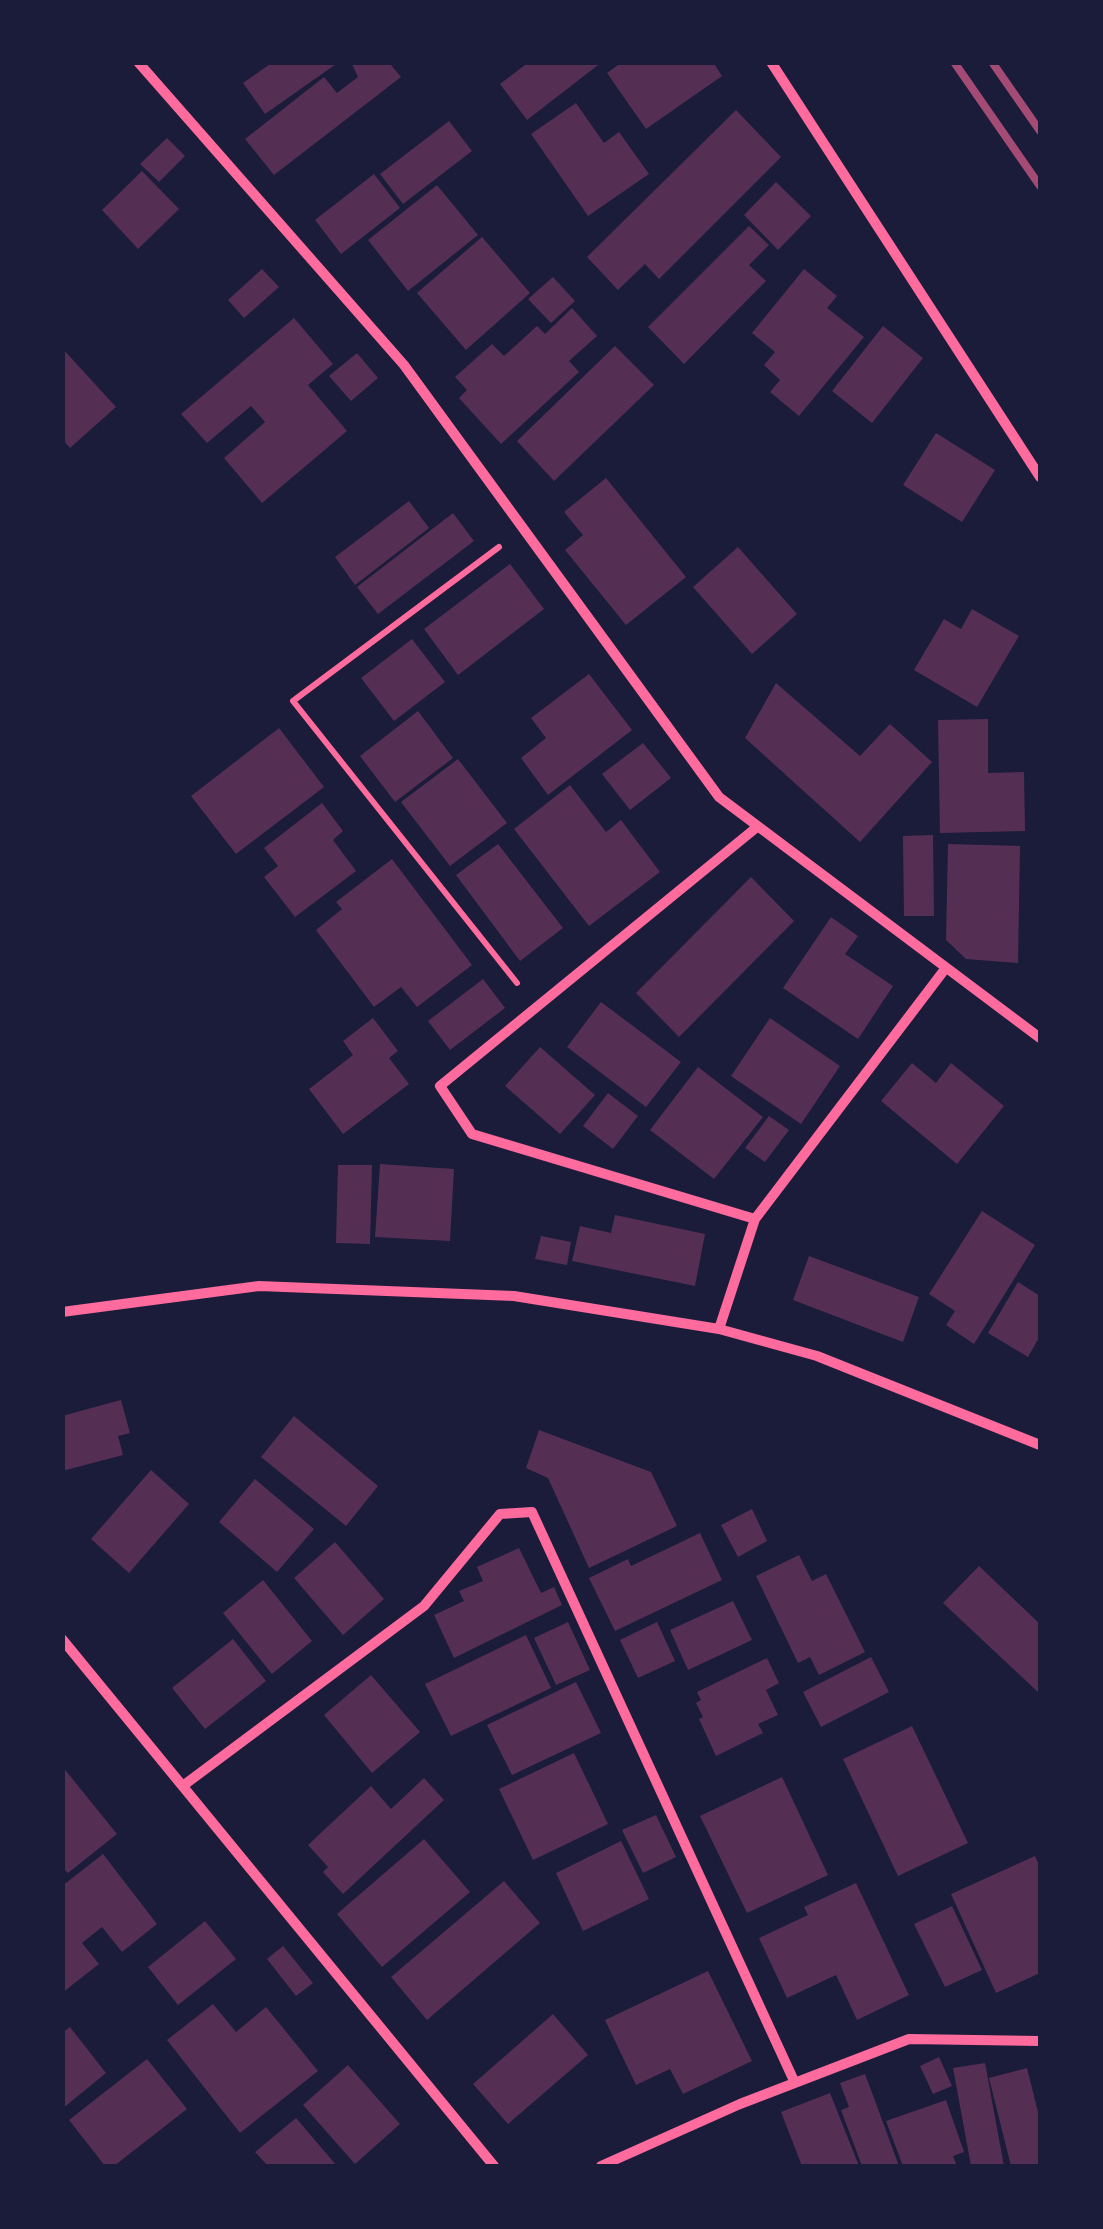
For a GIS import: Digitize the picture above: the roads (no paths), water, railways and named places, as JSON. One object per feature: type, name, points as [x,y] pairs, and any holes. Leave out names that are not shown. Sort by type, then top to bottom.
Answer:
[{"type":"street","points":[[138,62],[404,365],[719,797],[1040,1038]]},
{"type":"street","points":[[770,62],[1040,477]]},
{"type":"street","points":[[755,1219],[472,1134],[440,1086],[757,827]]},
{"type":"street","points":[[720,1329],[755,1219],[945,969]]},
{"type":"street","points":[[62,1312],[259,1286],[514,1296],[720,1329],[817,1356],[1040,1444]]},
{"type":"street","points":[[184,1785],[424,1606],[500,1514],[532,1512],[795,2083]]},
{"type":"street","points":[[62,1639],[494,2166]]},
{"type":"street","points":[[601,2166],[740,2104],[909,2039],[1040,2041]]},
{"type":"railway","points":[[954,62],[1040,186]]},
{"type":"railway","points":[[992,62],[1040,131]]}]
